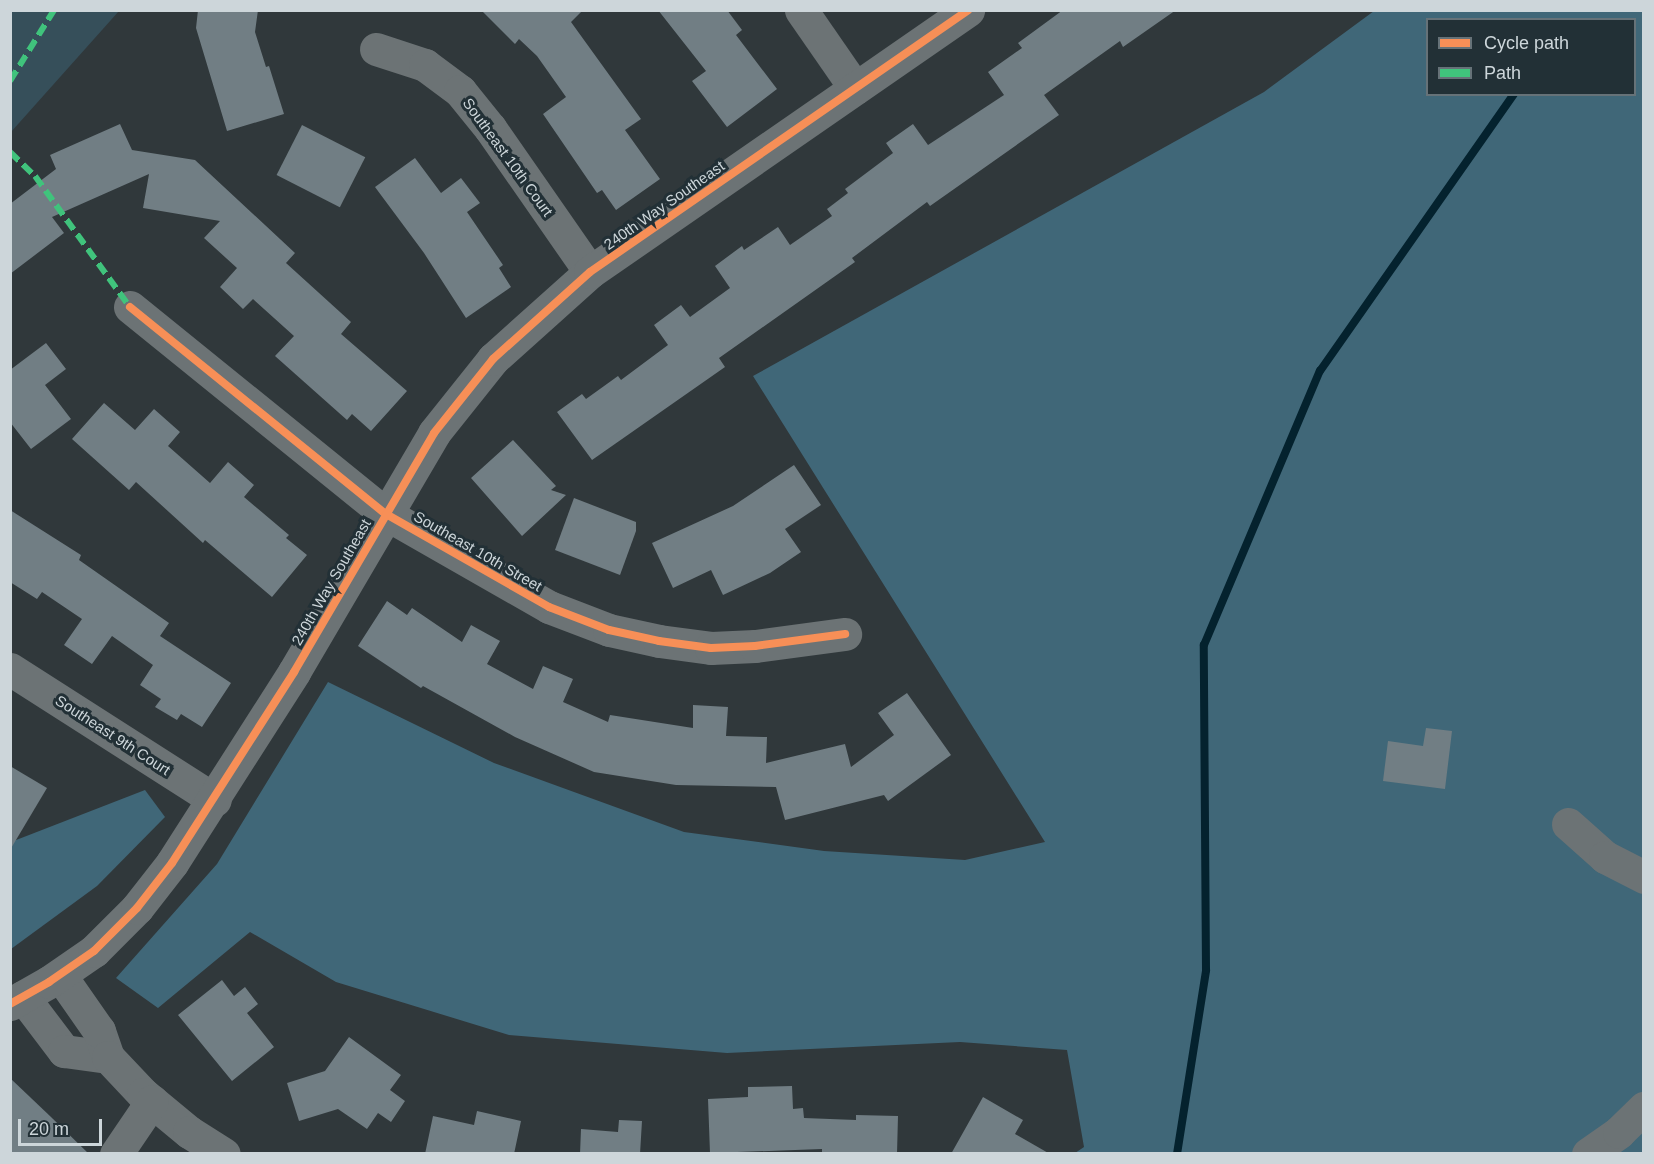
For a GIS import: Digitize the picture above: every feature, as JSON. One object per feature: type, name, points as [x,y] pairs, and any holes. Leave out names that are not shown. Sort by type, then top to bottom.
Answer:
[{"type":"street","points":[[801,10],[855,88]]},
{"type":"street","name":"240th Way Southeast","points":[[17,1001],[94,951],[137,908],[172,863],[215,800],[434,433],[481,373],[536,319],[590,272],[968,10]]},
{"type":"street","name":"Southeast 10th Court","points":[[376,49],[425,65],[460,91],[489,128],[590,272]]},
{"type":"street","name":"Southeast 10th Street","points":[[130,307],[386,514],[549,607],[609,630],[659,641],[711,648],[754,646],[845,634]]},
{"type":"street","name":"Southeast 9th Court","points":[[10,669],[215,800]]},
{"type":"street","points":[[1568,824],[1605,857],[1644,877]]},
{"type":"street","points":[[60,975],[99,1031],[108,1057],[152,1101],[189,1131],[224,1154]]},
{"type":"street","points":[[17,1001],[64,1051],[108,1057]]},
{"type":"street","points":[[116,1154],[152,1101]]},
{"type":"street","points":[[1588,1154],[1619,1132],[1644,1108]]},
{"type":"shaded area","points":[[10,11],[119,11],[11,132]]},
{"type":"shaded area","points":[[1374,11],[1643,11],[1643,1153],[1075,1153],[1084,1147],[1067,1050],[960,1042],[727,1053],[509,1035],[336,982],[250,932],[158,1008],[116,978],[217,864],[328,682],[494,763],[684,832],[824,851],[965,860],[1045,842],[753,376],[1264,92]]},
{"type":"shaded area","points":[[145,790],[165,817],[97,886],[11,949],[11,842]]},
{"type":"building","points":[[198,10],[258,10],[255,32],[266,67],[269,66],[284,114],[227,131],[196,28]]},
{"type":"building","points":[[481,10],[583,10],[571,22],[641,119],[625,130],[660,179],[616,210],[602,190],[597,193],[543,114],[566,97],[537,56],[519,39],[515,44]]},
{"type":"building","points":[[658,10],[727,10],[742,30],[736,35],[777,89],[727,127],[692,81],[706,71]]},
{"type":"building","points":[[1063,10],[1176,10],[1123,47],[1120,41],[1044,95],[1059,115],[930,206],[927,202],[852,258],[855,262],[719,358],[725,367],[592,460],[557,412],[582,394],[586,399],[618,376],[621,380],[668,345],[654,325],[681,305],[690,317],[730,288],[715,266],[742,246],[744,250],[778,227],[790,245],[832,216],[827,209],[848,193],[845,189],[893,153],[886,143],[913,124],[928,145],[1004,95],[988,72],[1022,48],[1018,43]]},
{"type":"building","points":[[120,124],[132,150],[195,160],[295,253],[286,263],[351,322],[341,334],[407,391],[371,431],[352,414],[347,420],[275,356],[294,336],[253,299],[243,309],[220,287],[237,268],[204,238],[220,221],[143,208],[149,174],[52,217],[64,233],[10,274],[10,204],[56,169],[50,155]]},
{"type":"building","points":[[302,125],[365,157],[340,207],[277,175]]},
{"type":"building","points":[[415,158],[441,193],[461,178],[480,203],[467,212],[503,265],[499,268],[511,287],[466,318],[424,253],[375,187]]},
{"type":"building","points":[[46,343],[66,369],[45,385],[71,419],[31,449],[10,422],[10,370]]},
{"type":"building","points":[[104,403],[135,430],[154,409],[180,432],[168,446],[210,483],[228,462],[254,485],[244,497],[289,535],[286,538],[307,555],[272,597],[205,540],[203,543],[136,482],[129,490],[72,439]]},
{"type":"building","points":[[513,440],[556,486],[551,490],[566,495],[522,536],[471,478]]},
{"type":"building","points":[[794,465],[821,505],[785,529],[801,552],[770,573],[723,595],[711,570],[673,588],[652,543],[733,506]]},
{"type":"building","points":[[574,498],[636,522],[636,531],[620,575],[555,550]]},
{"type":"building","points":[[10,510],[81,555],[79,560],[169,623],[160,636],[231,683],[202,727],[181,714],[177,720],[155,707],[161,699],[140,685],[153,665],[112,636],[92,664],[64,645],[82,619],[42,592],[37,599],[10,582]]},
{"type":"building","points":[[387,601],[407,615],[412,608],[462,642],[471,625],[500,641],[487,664],[533,689],[543,666],[573,679],[563,702],[608,722],[610,715],[693,728],[693,705],[728,707],[726,736],[767,737],[766,763],[845,744],[851,767],[894,735],[878,713],[907,693],[951,755],[888,801],[884,795],[785,820],[776,787],[676,785],[594,772],[515,737],[423,686],[421,688],[358,646]]},
{"type":"building","points":[[1426,728],[1452,731],[1445,789],[1383,781],[1388,741],[1423,746]]},
{"type":"building","points":[[10,766],[47,788],[10,850]]},
{"type":"building","points":[[222,980],[234,996],[245,987],[258,1004],[247,1013],[274,1047],[232,1081],[178,1015]]},
{"type":"building","points":[[349,1037],[401,1075],[390,1090],[405,1101],[391,1122],[378,1113],[367,1129],[338,1109],[299,1121],[287,1083],[325,1071]]},
{"type":"building","points":[[10,1078],[51,1117],[89,1154],[10,1154]]},
{"type":"building","points":[[792,1086],[793,1109],[803,1108],[804,1118],[856,1120],[856,1115],[898,1116],[897,1154],[822,1154],[822,1149],[710,1153],[708,1099],[748,1097],[748,1087]]},
{"type":"building","points":[[983,1097],[1023,1120],[1015,1134],[1050,1154],[951,1154]]},
{"type":"building","points":[[477,1111],[521,1121],[514,1154],[425,1154],[433,1116],[474,1125]]},
{"type":"building","points":[[619,1120],[642,1121],[640,1154],[580,1154],[581,1129],[618,1132]]},
{"type":"waterway","points":[[1177,1154],[1206,970],[1204,645],[1320,371],[1513,96]]},
{"type":"marked path","points":[[10,81],[54,10]]},
{"type":"marked path","points":[[10,152],[35,176],[130,307]]},
{"type":"cycle path","points":[[10,1004],[49,982],[94,951],[137,908],[172,863],[294,672],[434,433],[493,359],[590,272],[968,10]]},
{"type":"cycle path","points":[[130,307],[386,514],[549,607],[609,630],[659,641],[711,648],[755,646],[845,634]]}]
